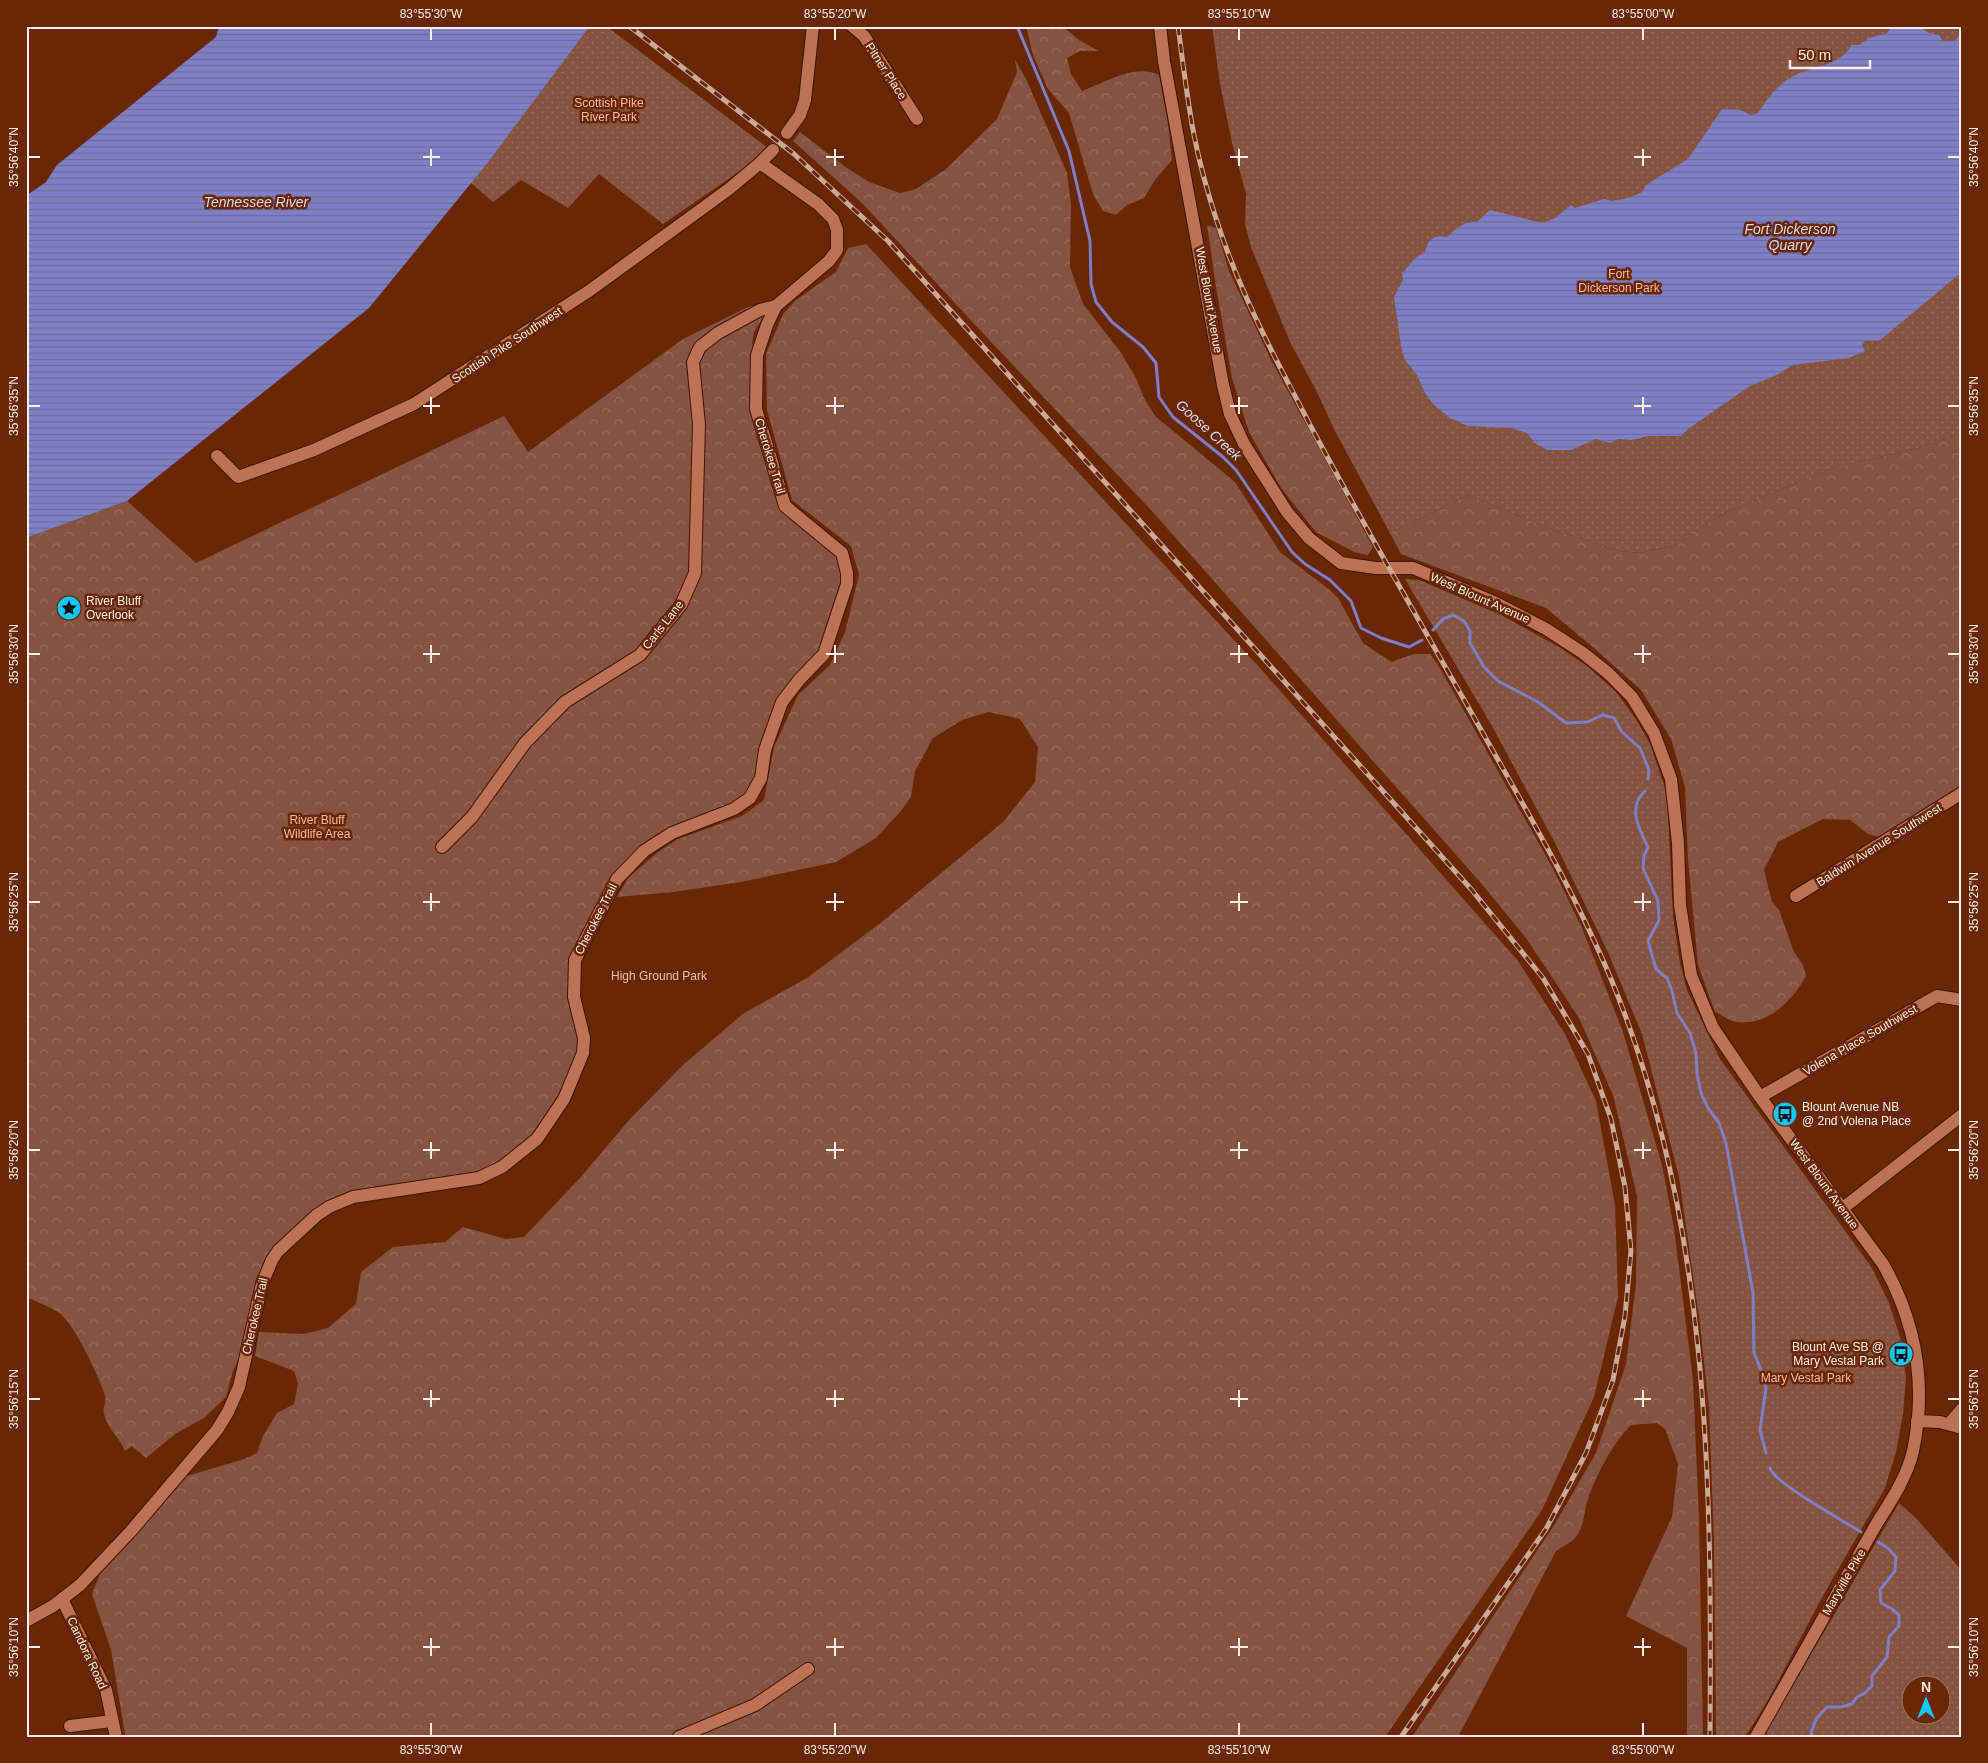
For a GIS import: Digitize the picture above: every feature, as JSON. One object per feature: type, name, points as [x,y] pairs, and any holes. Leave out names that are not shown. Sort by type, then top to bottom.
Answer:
[{"type":"street","points":[[787,133],[800,115],[805,100],[813,26]]},
{"type":"street","name":"Pitner Place","points":[[852,26],[864,36],[917,119]]},
{"type":"street","name":"West Blount Avenue","points":[[1160,26],[1166,70],[1224,385],[1230,414],[1244,444],[1287,512],[1309,538],[1341,563],[1376,568],[1413,568],[1496,603],[1546,629],[1583,653],[1608,673],[1632,697],[1654,733],[1671,780],[1678,843],[1680,905],[1691,975],[1713,1028],[1760,1097],[1883,1264],[1895,1285],[1911,1327],[1917,1364],[1917,1421]]},
{"type":"street","name":"Scottish Pike Southwest","points":[[217,456],[238,477],[314,450],[414,404],[590,291],[729,189],[773,150]]},
{"type":"street","name":"Cherokee Trail","points":[[26,1621],[62,1599],[80,1585],[131,1532],[217,1430],[228,1412],[239,1387],[265,1273],[278,1251],[317,1215],[340,1202],[352,1197],[479,1178],[502,1167],[537,1139],[564,1099],[583,1053],[584,1038],[574,997],[575,960],[617,879],[644,851],[672,833],[734,809],[750,798],[761,778],[765,750],[782,702],[799,680],[824,654],[847,584],[847,573],[842,553],[785,506],[756,409],[758,355],[767,325],[776,306],[829,261],[837,250],[837,230],[833,219],[818,204],[760,163]]},
{"type":"street","name":"Carls Lane","points":[[442,847],[472,817],[525,743],[558,709],[565,702],[640,654],[681,605],[694,573],[699,425],[692,362],[700,347],[718,333],[760,310],[776,306]]},
{"type":"street","name":"Baldwin Avenue Southwest","points":[[1796,896],[1962,793]]},
{"type":"street","name":"Volena Place Southwest","points":[[1760,1097],[1938,996],[1962,1000]]},
{"type":"street","points":[[1843,1208],[1962,1115]]},
{"type":"street","points":[[1949,1424],[1962,1409]]},
{"type":"street","points":[[1917,1421],[1949,1424],[1962,1428]]},
{"type":"street","name":"Maryville Pike","points":[[1756,1737],[1877,1523],[1898,1490],[1912,1453],[1917,1421]]},
{"type":"street","name":"Candora Road","points":[[62,1599],[106,1690],[116,1737]]},
{"type":"street","points":[[679,1737],[755,1705],[808,1669]]},
{"type":"street","points":[[70,1726],[112,1721]]},
{"type":"green space","name":"Scottish Pike River Park","points":[[590,26],[606,26],[768,148],[756,160],[663,224],[599,174],[568,208],[521,180],[493,202],[471,183]]},
{"type":"green space","points":[[1026,26],[1062,26],[1079,40],[1099,51],[1080,51],[1067,58],[1071,74],[1082,91],[1130,73],[1140,71],[1159,75],[1172,160],[1155,180],[1144,198],[1127,205],[1116,215],[1103,211],[1093,194],[1069,113],[1048,89],[1033,55]]},
{"type":"green space","name":"Fort Dickerson Park","points":[[1212,26],[1962,26],[1962,433],[1918,448],[1833,468],[1724,513],[1678,545],[1639,553],[1619,551],[1557,531],[1468,495],[1390,533],[1290,342],[1251,247],[1245,224],[1246,194],[1232,143],[1220,84]]},
{"type":"green space","points":[[1015,60],[1026,79],[1067,173],[1071,205],[1070,267],[1083,304],[1119,350],[1136,378],[1144,398],[1155,416],[1235,482],[1280,552],[1338,598],[1363,643],[1391,662],[1414,654],[1430,654],[1551,865],[1582,928],[1623,1032],[1662,1165],[1674,1228],[1693,1380],[1699,1519],[1703,1737],[1687,1737],[1687,1648],[1626,1616],[1672,1517],[1678,1464],[1665,1429],[1657,1423],[1631,1425],[1610,1452],[1593,1485],[1580,1530],[1573,1540],[1556,1551],[1458,1737],[1412,1737],[1555,1524],[1596,1453],[1626,1364],[1636,1284],[1637,1196],[1613,1095],[1579,1018],[1526,938],[1481,883],[1151,510],[861,202],[793,141],[800,132],[844,166],[869,182],[900,193],[916,189],[946,169],[997,119],[1017,72]]},
{"type":"green space","points":[[1207,225],[1216,228],[1229,271],[1272,362],[1373,547],[1368,555],[1354,552],[1316,532],[1281,488],[1249,432],[1232,378]]},
{"type":"green space","points":[[866,244],[1260,668],[1518,961],[1565,1034],[1596,1101],[1615,1205],[1618,1297],[1594,1397],[1542,1510],[1385,1737],[117,1737],[125,1734],[111,1650],[92,1594],[101,1571],[144,1526],[187,1476],[244,1459],[257,1453],[263,1436],[277,1413],[294,1404],[298,1384],[294,1371],[255,1356],[259,1332],[304,1334],[328,1328],[356,1304],[361,1272],[393,1247],[445,1242],[463,1227],[506,1239],[524,1237],[580,1178],[630,1119],[683,1065],[744,1013],[807,978],[883,921],[1003,822],[1035,782],[1038,747],[1020,719],[989,712],[962,720],[933,738],[915,771],[911,797],[900,812],[876,838],[836,862],[741,882],[673,892],[617,897],[628,878],[658,852],[678,839],[742,816],[764,800],[774,747],[798,695],[830,665],[845,632],[859,575],[851,546],[792,500],[767,410],[766,354],[783,314],[796,300],[836,272],[848,248]]},
{"type":"green space","name":"River Bluff Wildlife Area","points":[[750,306],[765,306],[767,311],[754,332],[752,344],[757,355],[757,394],[785,506],[842,553],[847,573],[824,654],[782,702],[750,798],[672,833],[617,879],[575,960],[583,1053],[537,1139],[502,1167],[353,1197],[278,1251],[252,1332],[233,1371],[226,1397],[204,1418],[175,1434],[146,1458],[132,1446],[125,1451],[106,1419],[104,1412],[105,1398],[102,1388],[92,1364],[71,1326],[58,1312],[26,1297],[26,538],[127,501],[196,563],[504,416],[528,452],[683,339]]},
{"type":"green space","points":[[1962,433],[1962,788],[1880,837],[1868,834],[1850,820],[1823,819],[1778,842],[1764,870],[1772,902],[1779,910],[1794,952],[1803,965],[1806,976],[1786,1003],[1769,1016],[1748,1022],[1731,1020],[1715,1012],[1698,965],[1688,860],[1685,787],[1671,739],[1641,690],[1546,608],[1401,554],[1390,533],[1468,495],[1557,531],[1619,551],[1639,553],[1678,545],[1724,513],[1833,468],[1918,448]]},
{"type":"green space","name":"Mary Vestal Park","points":[[1405,579],[1419,580],[1501,615],[1559,647],[1587,666],[1615,691],[1636,719],[1650,744],[1667,794],[1673,917],[1680,963],[1687,990],[1720,1059],[1872,1268],[1889,1303],[1900,1337],[1906,1377],[1903,1414],[1896,1452],[1885,1488],[1820,1601],[1768,1700],[1745,1737],[1716,1737],[1714,1540],[1709,1407],[1700,1324],[1679,1177],[1642,1034],[1607,950],[1555,843],[1492,726]]},
{"type":"green space","points":[[1899,1503],[1917,1519],[1962,1571],[1962,1737],[1763,1737]]},
{"type":"water","name":"Tennessee River","points":[[219,26],[590,26],[485,166],[369,308],[127,501],[26,538],[26,196],[46,182],[57,165],[216,37]]},
{"type":"water","name":"Fort Dickerson Quarry","points":[[1893,26],[1918,26],[1929,33],[1939,35],[1943,41],[1953,41],[1962,36],[1962,272],[1879,341],[1865,341],[1862,345],[1865,351],[1849,358],[1792,365],[1779,374],[1750,386],[1688,429],[1681,436],[1648,436],[1632,440],[1618,439],[1610,443],[1596,439],[1571,450],[1547,450],[1535,443],[1527,433],[1511,428],[1468,426],[1450,418],[1433,404],[1424,391],[1417,375],[1405,360],[1401,346],[1394,297],[1403,280],[1402,274],[1414,259],[1425,252],[1432,238],[1439,236],[1447,237],[1466,223],[1478,221],[1490,210],[1542,223],[1555,218],[1571,205],[1575,208],[1604,199],[1612,201],[1629,198],[1642,192],[1646,185],[1688,159],[1722,109],[1738,109],[1751,115],[1758,113],[1775,90],[1797,74],[1828,64],[1842,56],[1851,45],[1859,45],[1869,38],[1887,33]]},
{"type":"waterway","name":"Goose Creek","points":[[1017,26],[1069,151],[1090,241],[1091,284],[1096,302],[1112,322],[1143,347],[1156,363],[1159,397],[1173,417],[1223,457],[1236,470],[1292,552],[1305,564],[1330,580],[1351,601],[1361,628],[1381,638],[1409,647],[1422,640]]},
{"type":"waterway","points":[[1433,630],[1443,619],[1453,615],[1464,621],[1470,631],[1470,643],[1484,667],[1498,681],[1538,702],[1566,723],[1587,722],[1603,715],[1614,718],[1622,732],[1640,748],[1649,770],[1648,779]]},
{"type":"waterway","points":[[1645,791],[1637,804],[1636,818],[1648,847],[1644,856],[1643,868],[1658,901],[1659,920],[1648,941],[1656,969],[1667,978],[1677,1013],[1690,1033],[1696,1053],[1697,1074],[1701,1093],[1708,1108],[1719,1123],[1726,1143],[1753,1293],[1754,1353],[1766,1388],[1760,1430],[1766,1453]]},
{"type":"waterway","points":[[1770,1468],[1774,1475],[1796,1492],[1861,1532]]},
{"type":"waterway","points":[[1813,1737],[1811,1733],[1816,1719],[1827,1707],[1841,1707],[1852,1704],[1857,1697],[1865,1693],[1872,1686],[1872,1676],[1887,1657],[1889,1637],[1899,1626],[1899,1615],[1881,1603],[1880,1590],[1895,1571],[1896,1557],[1888,1548],[1878,1542]]},
{"type":"tunnel","points":[[773,150],[787,133]]},
{"type":"railway","points":[[629,26],[794,154],[888,241],[1471,889],[1543,978],[1588,1054],[1611,1119],[1625,1187],[1631,1251],[1625,1316],[1613,1380],[1586,1453],[1546,1529],[1401,1737]]},
{"type":"railway","points":[[1178,26],[1185,81],[1203,174],[1222,235],[1251,309],[1331,464],[1525,807],[1570,892],[1611,979],[1644,1070],[1669,1162],[1686,1257],[1698,1352],[1706,1448],[1709,1545],[1710,1737]]},
{"type":"place","name":"River Bluff Overlook","points":[[69,608]]},
{"type":"place","name":"Blount Avenue NB @ 2nd Volena Place","points":[[1785,1114]]},
{"type":"place","name":"Blount Ave SB @ Mary Vestal Park","points":[[1901,1354]]},
{"type":"park label","name":"High Ground Park","points":[[659,976]]}]
